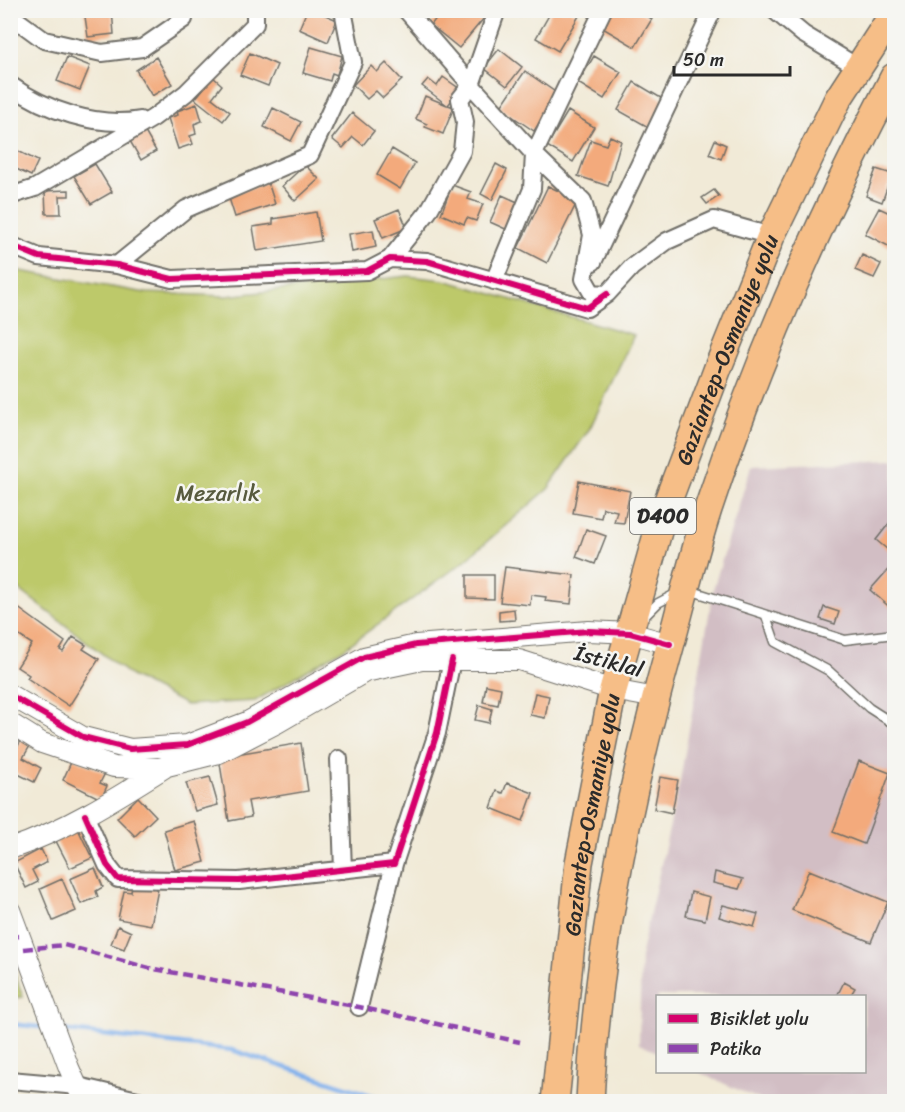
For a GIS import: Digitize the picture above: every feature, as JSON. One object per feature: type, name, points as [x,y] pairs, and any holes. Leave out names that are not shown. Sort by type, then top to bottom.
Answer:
[{"type":"highway","name":"Gaziantep-Osmaniye yolu","points":[[555,1101],[579,863],[614,690],[663,514],[718,365],[771,236],[838,99],[894,13]]},
{"type":"highway","name":"Gaziantep-Osmaniye yolu","points":[[590,1101],[591,1066],[613,886],[656,698],[708,509],[762,365],[808,255],[894,77]]},
{"type":"street","points":[[10,15],[44,40],[102,53],[142,48],[184,18],[185,10]]},
{"type":"street","points":[[10,196],[34,188],[153,118],[186,93],[255,24],[255,10]]},
{"type":"street","points":[[117,266],[186,209],[310,155],[353,62],[343,10]]},
{"type":"street","points":[[406,10],[534,154],[583,201],[592,235],[584,279],[592,293],[607,294]]},
{"type":"street","points":[[10,245],[39,257],[117,266],[172,279],[367,271],[390,260],[428,212],[462,151],[465,122],[459,99],[471,85],[497,10]]},
{"type":"street","points":[[494,281],[532,189],[534,154],[603,10]]},
{"type":"street","points":[[584,279],[712,10]]},
{"type":"street","points":[[774,10],[803,34],[859,68]]},
{"type":"street","points":[[10,85],[31,100],[83,117],[120,124],[153,118]]},
{"type":"street","points":[[390,260],[427,261],[587,308],[607,294],[632,267],[667,241],[714,220],[771,236]]},
{"type":"street","points":[[10,695],[83,737],[130,749],[187,745],[247,722],[364,657],[416,645],[479,638],[589,631],[630,633],[670,644]]},
{"type":"street","name":"İstiklal","points":[[10,723],[42,743],[114,767],[164,768],[219,753],[277,723],[364,672],[422,660],[519,660],[614,690],[656,698]]},
{"type":"street","points":[[358,1007],[394,864],[437,733],[452,660]]},
{"type":"street","points":[[339,759],[343,870]]},
{"type":"street","points":[[10,849],[45,837],[164,768]]},
{"type":"street","points":[[85,815],[107,865],[118,879],[238,880],[394,864]]},
{"type":"street","points":[[10,910],[69,1068],[81,1094]]},
{"type":"street","points":[[10,1080],[81,1094],[146,1101]]},
{"type":"lane","points":[[630,633],[658,603],[686,588],[844,640],[894,634]]},
{"type":"lane","points":[[766,616],[775,642],[828,671],[869,708],[894,724]]},
{"type":"shaded area","points":[[894,460],[894,1101],[763,1101],[700,1073],[866,1073],[866,995],[656,995],[656,1052],[639,1044],[641,953],[680,781],[714,586],[751,466]]},
{"type":"green space","name":"Mezarlık","points":[[10,267],[20,271],[146,293],[226,296],[408,276],[444,280],[634,335],[590,428],[548,489],[462,563],[345,648],[255,701],[186,705],[131,676],[11,583]]},
{"type":"green space","points":[[11,964],[23,997],[11,998]]},
{"type":"building","points":[[84,10],[112,10],[114,34],[88,37]]},
{"type":"building","points":[[307,10],[314,10],[337,20],[328,42],[299,29]]},
{"type":"building","points":[[442,10],[475,10],[484,18],[459,48],[431,25]]},
{"type":"building","points":[[552,10],[570,10],[579,16],[558,51],[536,38]]},
{"type":"building","points":[[611,10],[638,10],[652,19],[635,47],[601,27]]},
{"type":"building","points":[[10,28],[17,34],[10,41]]},
{"type":"building","points":[[311,47],[342,56],[337,75],[332,73],[330,81],[303,73]]},
{"type":"building","points":[[499,49],[522,67],[507,86],[484,68]]},
{"type":"building","points":[[250,53],[277,65],[268,86],[240,75]]},
{"type":"building","points":[[594,56],[621,72],[604,99],[578,83]]},
{"type":"building","points":[[67,57],[90,66],[80,90],[57,81]]},
{"type":"building","points":[[156,57],[172,84],[152,96],[136,70]]},
{"type":"building","points":[[386,63],[402,80],[383,98],[376,91],[367,99],[353,85],[371,66],[377,72]]},
{"type":"building","points":[[525,71],[558,94],[534,131],[500,108]]},
{"type":"building","points":[[213,77],[222,85],[212,98],[230,112],[223,121],[195,99]]},
{"type":"building","points":[[443,77],[460,89],[448,105],[454,107],[443,134],[425,127],[427,124],[416,119],[425,96],[447,105],[422,86],[428,79],[437,86]]},
{"type":"building","points":[[634,82],[666,101],[650,128],[618,110]]},
{"type":"building","points":[[10,104],[19,108],[10,125]]},
{"type":"building","points":[[197,104],[202,121],[194,124],[196,134],[190,136],[193,144],[178,149],[168,118],[178,115],[177,111]]},
{"type":"building","points":[[273,108],[301,122],[291,141],[264,127]]},
{"type":"building","points":[[568,111],[594,127],[573,162],[547,146]]},
{"type":"building","points":[[352,113],[374,131],[363,145],[353,137],[343,148],[332,139]]},
{"type":"building","points":[[145,132],[156,151],[141,160],[130,141]]},
{"type":"building","points":[[610,136],[621,141],[608,186],[578,176],[591,140],[606,145]]},
{"type":"building","points":[[715,140],[726,145],[721,159],[709,154]]},
{"type":"building","points":[[14,149],[38,161],[31,176],[10,166]]},
{"type":"building","points":[[392,149],[415,163],[400,189],[377,175]]},
{"type":"building","points":[[95,164],[112,192],[91,204],[74,176]]},
{"type":"building","points":[[496,164],[507,170],[492,200],[481,194]]},
{"type":"building","points":[[305,165],[319,179],[295,201],[282,186]]},
{"type":"building","points":[[876,169],[892,174],[882,202],[866,196]]},
{"type":"building","points":[[894,180],[894,197],[889,195]]},
{"type":"building","points":[[268,182],[275,204],[235,217],[228,195]]},
{"type":"building","points":[[452,185],[471,192],[468,199],[483,204],[476,221],[467,218],[464,224],[441,214]]},
{"type":"building","points":[[548,186],[578,200],[547,263],[518,248]]},
{"type":"building","points":[[69,190],[69,196],[60,196],[61,214],[46,214],[45,191]]},
{"type":"building","points":[[714,190],[719,196],[707,204],[702,198]]},
{"type":"building","points":[[502,195],[522,204],[510,231],[490,222]]},
{"type":"building","points":[[879,208],[894,215],[894,249],[865,234]]},
{"type":"building","points":[[399,209],[407,228],[383,238],[375,219]]},
{"type":"building","points":[[316,212],[321,241],[257,251],[253,227],[273,224],[273,219]]},
{"type":"building","points":[[373,230],[376,247],[352,252],[349,234]]},
{"type":"building","points":[[862,255],[881,264],[874,278],[855,270]]},
{"type":"building","points":[[579,481],[630,491],[624,523],[614,522],[617,511],[603,508],[601,518],[573,513]]},
{"type":"building","points":[[894,517],[894,534],[889,541],[894,546],[893,554],[876,540]]},
{"type":"building","points":[[586,529],[606,536],[595,564],[576,557]]},
{"type":"building","points":[[894,563],[894,608],[893,610],[870,590]]},
{"type":"building","points":[[505,567],[574,575],[571,604],[545,601],[546,597],[531,595],[530,605],[500,602]]},
{"type":"building","points":[[467,575],[494,575],[494,599],[467,598]]},
{"type":"building","points":[[10,602],[65,642],[60,650],[63,652],[73,637],[86,645],[83,649],[99,659],[69,706],[27,678],[29,675],[17,667],[32,644],[10,630]]},
{"type":"building","points":[[824,607],[839,612],[835,624],[820,619]]},
{"type":"building","points":[[514,609],[515,620],[499,621],[499,611]]},
{"type":"building","points":[[486,685],[501,688],[498,705],[483,702]]},
{"type":"building","points":[[535,693],[549,696],[545,718],[530,715]]},
{"type":"building","points":[[479,705],[492,709],[489,723],[475,720]]},
{"type":"building","points":[[10,731],[19,737],[10,748]]},
{"type":"building","points":[[22,739],[31,744],[23,758],[41,768],[34,782],[10,770],[10,760]]},
{"type":"building","points":[[301,743],[308,791],[248,801],[251,817],[229,821],[219,757]]},
{"type":"building","points":[[73,758],[105,773],[100,783],[107,786],[101,799],[63,780]]},
{"type":"building","points":[[859,761],[890,773],[864,844],[833,832]]},
{"type":"building","points":[[210,777],[218,805],[195,811],[186,783]]},
{"type":"building","points":[[660,777],[678,780],[672,813],[654,809]]},
{"type":"building","points":[[507,783],[533,793],[523,821],[491,808],[497,791],[503,793]]},
{"type":"building","points":[[138,797],[156,816],[135,836],[117,818]]},
{"type":"building","points":[[194,821],[205,862],[175,870],[164,830]]},
{"type":"building","points":[[78,829],[92,858],[70,868],[56,841]]},
{"type":"building","points":[[41,849],[47,862],[32,870],[38,882],[26,888],[14,863]]},
{"type":"building","points":[[95,868],[103,887],[96,891],[98,897],[81,904],[70,879]]},
{"type":"building","points":[[809,870],[888,902],[871,942],[792,910]]},
{"type":"building","points":[[715,872],[743,879],[739,889],[713,883]]},
{"type":"building","points":[[62,879],[76,911],[53,921],[40,889]]},
{"type":"building","points":[[132,884],[158,889],[151,925],[118,919],[124,891],[131,892]]},
{"type":"building","points":[[691,892],[710,897],[705,920],[686,916]]},
{"type":"building","points":[[723,905],[758,914],[754,927],[719,917]]},
{"type":"building","points":[[118,926],[131,932],[124,949],[111,944]]},
{"type":"building","points":[[844,982],[855,988],[851,995],[838,995]]},
{"type":"waterway","points":[[10,1024],[50,1028]]},
{"type":"waterway","points":[[61,1030],[232,1050],[392,1102]]},
{"type":"marked path","points":[[10,938],[19,936]]},
{"type":"marked path","points":[[24,949],[64,945],[149,968],[359,1007],[520,1042]]},
{"type":"cycle path","points":[[10,245],[39,257],[117,265],[172,279],[367,271],[390,259],[427,261],[587,308],[607,294]]},
{"type":"cycle path","points":[[10,695],[83,737],[130,749],[187,745],[247,722],[364,657],[416,645],[589,631],[630,633],[670,644]]},
{"type":"cycle path","points":[[85,815],[107,865],[118,879],[239,881],[394,864],[437,733],[452,660]]}]
